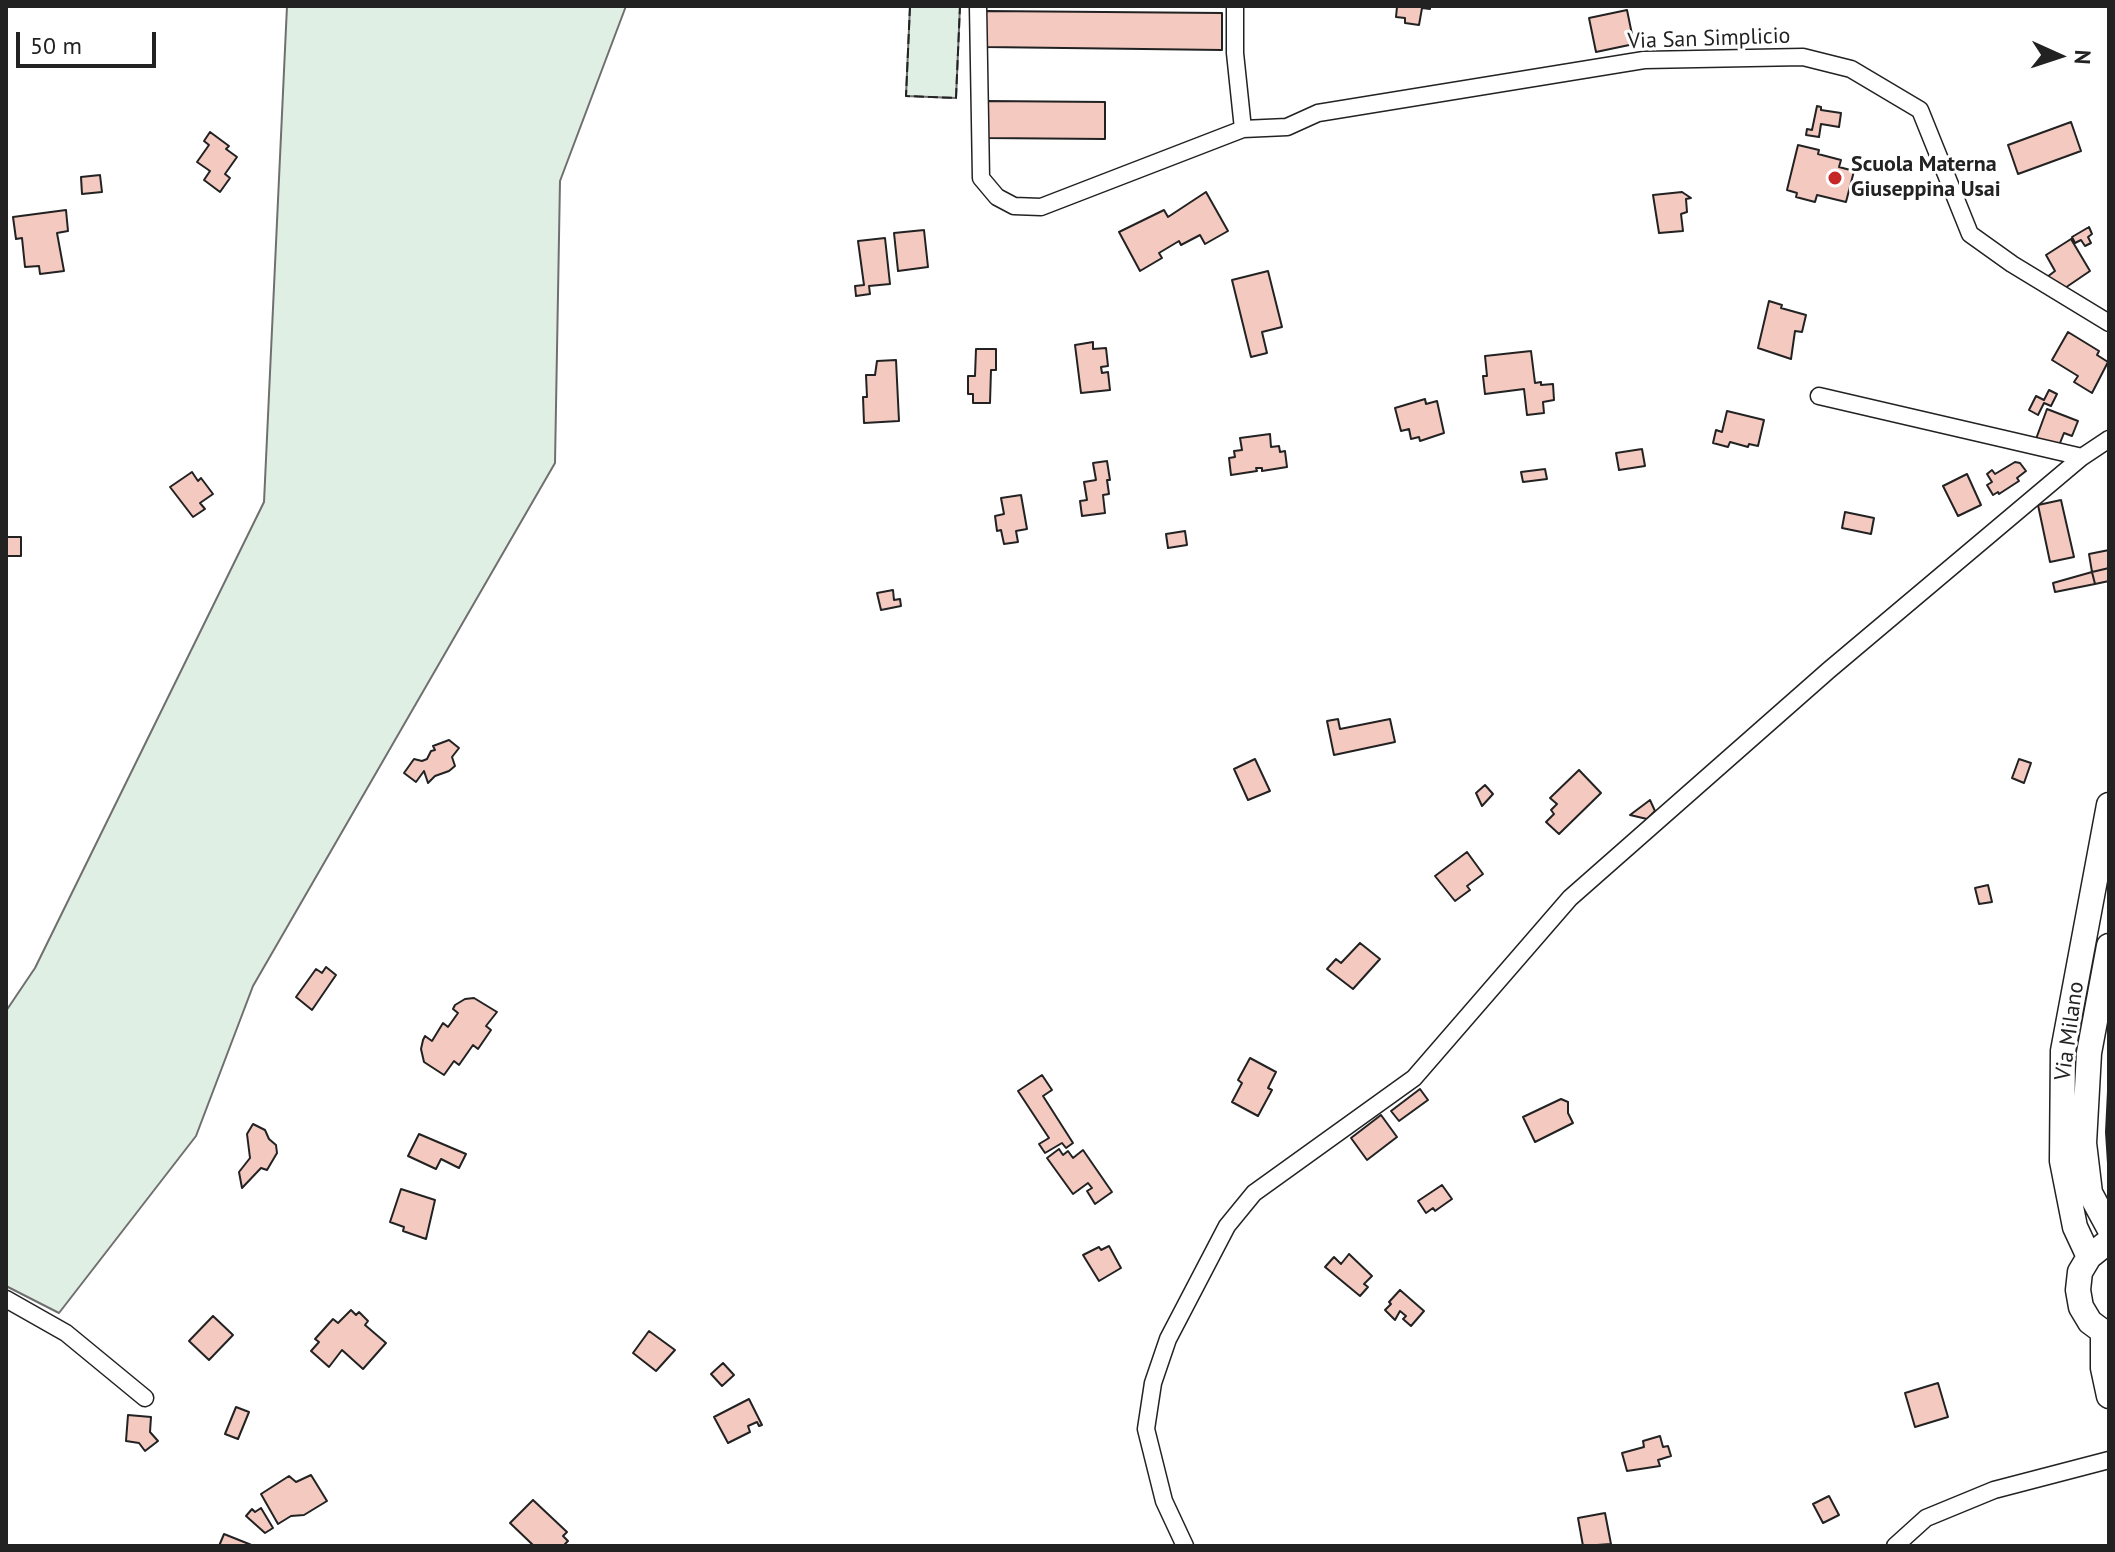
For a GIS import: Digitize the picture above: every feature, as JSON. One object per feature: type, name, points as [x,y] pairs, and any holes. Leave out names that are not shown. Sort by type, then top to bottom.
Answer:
[{"type":"main road","name":"Via Milano","points":[[2089,1257],[2075,1227],[2062,1161],[2063,1051],[2109,805]]},
{"type":"main road","name":"Via Milano","points":[[2109,946],[2089,1053],[2084,1143],[2090,1193],[2109,1228]]},
{"type":"main road","points":[[2109,1241],[2089,1257],[2080,1272],[2078,1290],[2081,1307],[2090,1322],[2106,1334],[2103,1368],[2109,1396]]},
{"type":"street","name":"Via San Simplicio","points":[[978,6],[981,178],[997,197],[1014,206],[1041,207],[1243,129],[1287,127],[1318,113],[1644,60],[1803,57],[1851,69],[1920,110],[1970,234],[2012,264],[2109,323]]},
{"type":"street","points":[[1235,6],[1235,53],[1243,129]]},
{"type":"street","points":[[1819,396],[2082,457]]},
{"type":"street","points":[[1185,1546],[1164,1501],[1146,1429],[1153,1383],[1168,1339],[1227,1226],[1254,1193],[1414,1078],[1570,898],[1829,670],[2082,457],[2109,439]]},
{"type":"street","points":[[6,1299],[66,1333],[145,1398]]},
{"type":"street","points":[[1895,1546],[1926,1518],[1994,1490],[2109,1460]]},
{"type":"green space","points":[[287,6],[626,6],[560,181],[555,463],[253,986],[196,1136],[59,1313],[6,1286],[6,1011],[35,968],[264,502]]},
{"type":"green space","points":[[910,6],[960,6],[956,98],[906,96]]},
{"type":"building","points":[[1391,6],[1430,6],[1430,9],[1422,8],[1419,25],[1405,23],[1405,18],[1396,17],[1397,7]]},
{"type":"building","points":[[1627,10],[1634,44],[1596,52],[1589,18]]},
{"type":"building","points":[[986,11],[1222,13],[1222,50],[986,47]]},
{"type":"building","points":[[986,101],[1105,102],[1105,139],[986,138]]},
{"type":"building","points":[[1817,106],[1821,110],[1841,113],[1839,127],[1821,124],[1819,137],[1806,135],[1807,129],[1812,130]]},
{"type":"building","points":[[2071,122],[2081,151],[2018,174],[2008,145]]},
{"type":"building","points":[[210,132],[229,146],[226,149],[237,157],[225,174],[230,178],[220,192],[204,180],[210,171],[197,162],[209,145],[204,141]]},
{"type":"building","points":[[1798,145],[1841,160],[1839,167],[1854,171],[1846,202],[1817,195],[1815,202],[1796,197],[1797,193],[1787,190]]},
{"type":"building","points":[[100,175],[102,192],[82,194],[81,177]]},
{"type":"building","points":[[1206,192],[1228,231],[1205,244],[1200,235],[1181,245],[1179,241],[1159,253],[1162,258],[1140,271],[1119,232],[1164,210],[1168,217]]},
{"type":"building","points":[[1682,192],[1691,198],[1686,199],[1687,212],[1681,214],[1683,231],[1659,233],[1653,195]]},
{"type":"building","points":[[66,210],[68,231],[57,233],[64,271],[40,274],[39,266],[25,267],[22,238],[16,239],[13,217]]},
{"type":"building","points":[[2089,227],[2091,243],[2085,246],[2081,240],[2075,243],[2072,237]]},
{"type":"building","points":[[924,230],[928,267],[898,271],[894,233]]},
{"type":"building","points":[[885,238],[890,284],[869,286],[870,294],[856,296],[855,286],[864,285],[858,241]]},
{"type":"building","points":[[2071,239],[2090,271],[2065,288],[2047,277],[2055,271],[2046,255]]},
{"type":"building","points":[[1268,271],[1282,327],[1262,332],[1267,353],[1251,357],[1232,280]]},
{"type":"building","points":[[1769,301],[1806,315],[1802,332],[1795,331],[1791,359],[1758,348]]},
{"type":"building","points":[[2068,332],[2099,351],[2097,355],[2108,362],[2092,393],[2074,382],[2078,376],[2052,360]]},
{"type":"building","points":[[1093,342],[1093,349],[1106,348],[1108,366],[1101,367],[1102,373],[1108,372],[1110,390],[1081,393],[1075,345]]},
{"type":"building","points":[[976,349],[996,349],[996,370],[991,370],[990,403],[973,403],[973,394],[968,394],[968,376],[975,376]]},
{"type":"building","points":[[1531,351],[1535,383],[1553,384],[1554,400],[1543,402],[1544,413],[1527,415],[1524,389],[1485,394],[1483,376],[1487,376],[1485,356]]},
{"type":"building","points":[[896,360],[899,421],[864,423],[866,375],[875,375],[877,361]]},
{"type":"building","points":[[2049,390],[2057,394],[2051,406],[2044,403],[2038,415],[2029,410],[2036,396],[2044,400]]},
{"type":"building","points":[[1425,399],[1426,404],[1437,401],[1444,433],[1420,441],[1419,437],[1411,439],[1409,429],[1401,431],[1395,408]]},
{"type":"building","points":[[2047,409],[2078,421],[2072,436],[2064,433],[2058,448],[2036,439]]},
{"type":"building","points":[[1727,411],[1764,420],[1758,446],[1749,444],[1748,447],[1730,442],[1728,447],[1713,443],[1716,430],[1722,432]]},
{"type":"building","points":[[1270,434],[1271,447],[1279,446],[1280,452],[1285,451],[1287,467],[1262,471],[1262,468],[1256,468],[1257,471],[1231,475],[1229,458],[1235,457],[1234,451],[1242,450],[1240,438]]},
{"type":"building","points":[[1642,449],[1645,466],[1619,470],[1616,453]]},
{"type":"building","points":[[1107,461],[1110,480],[1107,480],[1109,494],[1103,495],[1105,513],[1082,516],[1080,501],[1087,500],[1084,482],[1096,480],[1093,463]]},
{"type":"building","points":[[2015,462],[2026,471],[2017,478],[2019,481],[1993,495],[1987,485],[1992,482],[1987,474],[1992,470],[1995,474]]},
{"type":"building","points":[[1545,469],[1547,479],[1523,482],[1521,472]]},
{"type":"building","points":[[192,472],[213,494],[200,503],[205,509],[193,517],[170,487]]},
{"type":"building","points":[[1967,474],[1981,505],[1958,516],[1943,486]]},
{"type":"building","points":[[1021,495],[1027,529],[1016,531],[1018,542],[1004,544],[1001,530],[997,531],[995,516],[1004,514],[1001,498]]},
{"type":"building","points":[[2061,500],[2074,557],[2050,562],[2038,505]]},
{"type":"building","points":[[1845,512],[1874,518],[1871,534],[1842,528]]},
{"type":"building","points":[[1185,531],[1187,545],[1168,548],[1166,534]]},
{"type":"building","points":[[6,537],[21,537],[21,556],[6,556]]},
{"type":"building","points":[[2109,550],[2109,568],[2092,572],[2089,554]]},
{"type":"building","points":[[2109,568],[2109,581],[2095,584],[2092,572]]},
{"type":"building","points":[[2092,572],[2095,584],[2055,592],[2053,583]]},
{"type":"building","points":[[893,590],[894,600],[900,599],[901,606],[881,610],[877,593]]},
{"type":"building","points":[[1338,719],[1340,729],[1390,719],[1395,742],[1334,755],[1327,721]]},
{"type":"building","points":[[449,740],[459,748],[452,757],[455,766],[449,771],[435,776],[428,783],[424,771],[416,782],[404,773],[414,759],[427,759],[435,750],[433,746]]},
{"type":"building","points":[[1255,759],[1270,791],[1248,800],[1234,769]]},
{"type":"building","points":[[2019,759],[2031,763],[2024,783],[2012,778]]},
{"type":"building","points":[[1579,770],[1601,793],[1559,834],[1546,822],[1554,814],[1551,810],[1557,804],[1550,798]]},
{"type":"building","points":[[1485,785],[1493,794],[1482,806],[1476,793]]},
{"type":"building","points":[[1650,800],[1655,811],[1647,819],[1630,815]]},
{"type":"building","points":[[1467,852],[1483,874],[1467,886],[1470,890],[1455,901],[1435,876]]},
{"type":"building","points":[[1988,885],[1992,902],[1979,904],[1975,888]]},
{"type":"building","points":[[1360,943],[1380,959],[1353,989],[1327,969],[1336,959],[1341,963]]},
{"type":"building","points":[[326,967],[336,975],[312,1010],[296,997],[316,969],[322,973]]},
{"type":"building","points":[[474,998],[497,1012],[486,1026],[491,1030],[478,1049],[473,1045],[459,1065],[454,1061],[444,1075],[424,1062],[421,1049],[423,1040],[425,1036],[432,1041],[443,1023],[448,1027],[458,1013],[453,1009],[455,1005]]},
{"type":"building","points":[[1250,1058],[1276,1072],[1268,1088],[1272,1090],[1258,1116],[1232,1102],[1242,1083],[1238,1080]]},
{"type":"building","points":[[1042,1075],[1052,1090],[1043,1096],[1073,1143],[1066,1148],[1062,1143],[1045,1153],[1039,1144],[1049,1138],[1018,1091]]},
{"type":"building","points":[[1420,1089],[1428,1100],[1399,1121],[1391,1111]]},
{"type":"building","points":[[1561,1099],[1568,1102],[1568,1113],[1573,1123],[1535,1142],[1523,1117]]},
{"type":"building","points":[[1381,1115],[1397,1137],[1367,1160],[1351,1138]]},
{"type":"building","points":[[253,1124],[265,1130],[276,1145],[277,1153],[267,1170],[261,1168],[242,1188],[239,1172],[250,1158],[247,1134]]},
{"type":"building","points":[[419,1134],[466,1154],[459,1168],[441,1159],[436,1169],[408,1156]]},
{"type":"building","points":[[1059,1149],[1063,1155],[1068,1151],[1073,1158],[1083,1150],[1112,1192],[1095,1204],[1087,1191],[1092,1188],[1088,1183],[1073,1194],[1047,1158]]},
{"type":"building","points":[[1442,1185],[1452,1199],[1435,1211],[1433,1208],[1426,1213],[1418,1201]]},
{"type":"building","points":[[401,1189],[435,1200],[426,1239],[403,1231],[404,1227],[390,1222]]},
{"type":"building","points":[[1109,1246],[1121,1268],[1099,1281],[1083,1255]]},
{"type":"building","points":[[1349,1254],[1372,1276],[1364,1284],[1368,1287],[1360,1296],[1325,1267],[1334,1257],[1341,1264]]},
{"type":"building","points":[[1400,1290],[1424,1311],[1411,1326],[1400,1311],[1395,1320],[1385,1310]]},
{"type":"building","points":[[351,1310],[356,1315],[359,1312],[368,1321],[365,1325],[386,1343],[363,1369],[342,1350],[329,1367],[311,1351],[319,1342],[315,1339],[333,1319],[338,1323]]},
{"type":"building","points":[[213,1316],[233,1335],[209,1360],[189,1341]]},
{"type":"building","points":[[649,1331],[675,1350],[656,1371],[633,1353]]},
{"type":"building","points":[[723,1363],[734,1375],[722,1386],[711,1374]]},
{"type":"building","points":[[1938,1383],[1948,1417],[1915,1427],[1905,1393]]},
{"type":"building","points":[[749,1399],[762,1425],[759,1426],[757,1422],[748,1426],[750,1432],[728,1443],[714,1417]]},
{"type":"building","points":[[236,1407],[249,1412],[238,1439],[225,1434]]},
{"type":"building","points":[[128,1415],[151,1417],[150,1432],[158,1441],[145,1451],[139,1443],[126,1441]]},
{"type":"building","points":[[1660,1436],[1663,1447],[1668,1446],[1671,1456],[1658,1460],[1660,1466],[1627,1471],[1622,1453],[1644,1447],[1643,1441]]},
{"type":"building","points":[[311,1475],[327,1501],[304,1515],[291,1516],[278,1524],[261,1494],[289,1476],[296,1482]]},
{"type":"building","points":[[1829,1496],[1839,1515],[1823,1523],[1813,1504]]},
{"type":"building","points":[[533,1500],[567,1532],[563,1536],[568,1541],[567,1546],[534,1546],[510,1523]]},
{"type":"building","points":[[261,1508],[273,1528],[265,1533],[246,1516],[252,1509],[255,1512]]},
{"type":"building","points":[[1605,1513],[1611,1544],[1583,1546],[1578,1518]]},
{"type":"building","points":[[224,1534],[254,1546],[219,1546]]},
{"type":"fence","points":[[910,6],[906,96],[956,98],[960,6]]},
{"type":"wall","points":[[2109,1091],[2109,1163]]},
{"type":"place","name":"Scuola Materna Giuseppina Usai","points":[[1835,178]]}]
